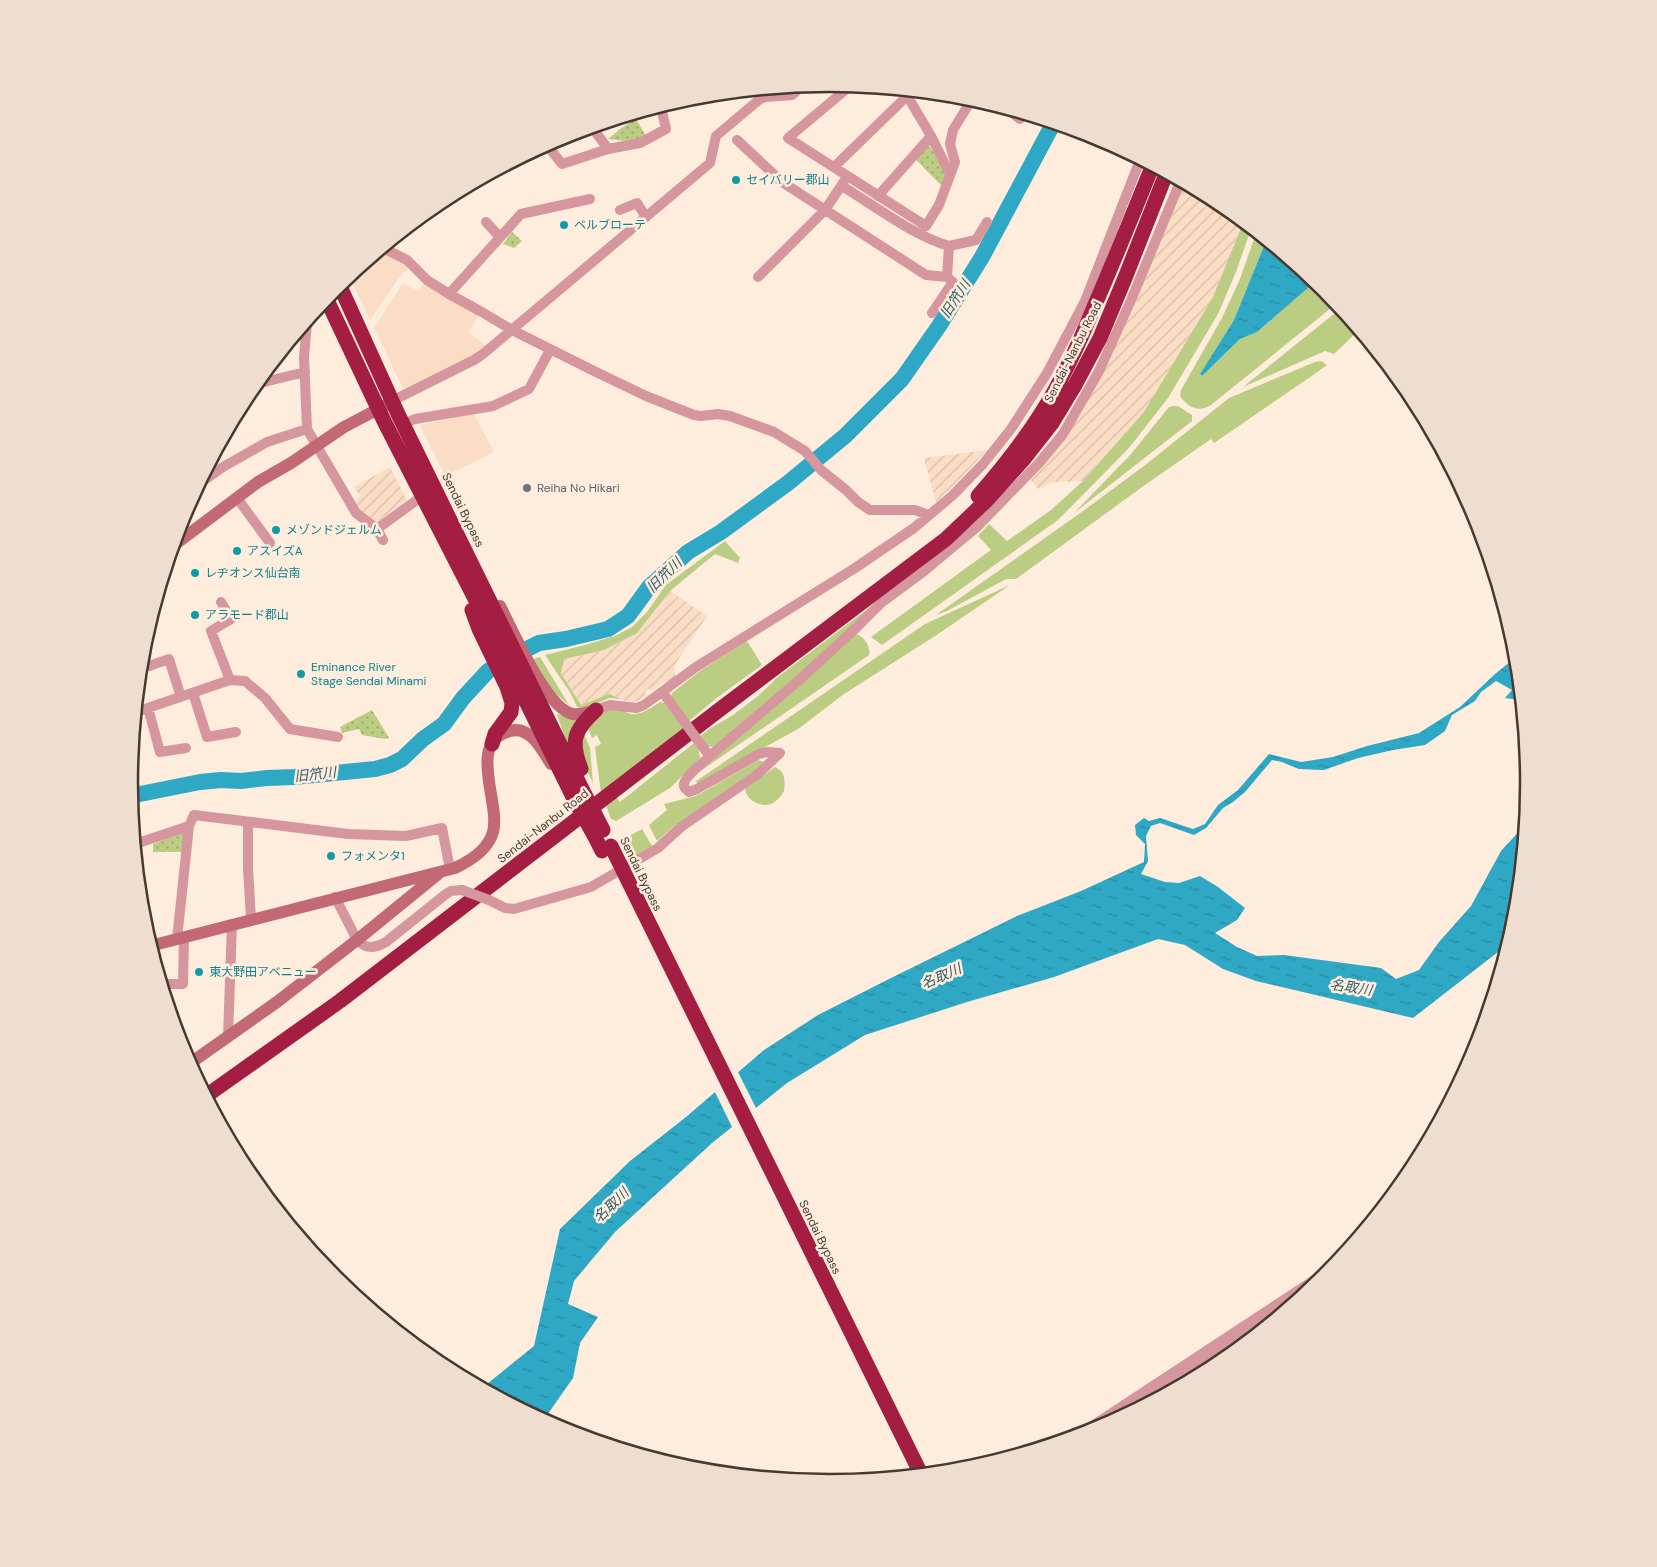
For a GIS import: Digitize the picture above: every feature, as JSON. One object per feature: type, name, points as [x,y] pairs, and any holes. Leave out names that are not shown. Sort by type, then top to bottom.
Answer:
[{"type":"highway","name":"Sendai-Nanbu Road","points":[[896,576],[942,533],[979,494],[1015,450],[1040,414],[1080,340],[1150,172]]},
{"type":"highway","name":"Sendai-Nanbu Road","points":[[211,1093],[340,1001],[946,539],[1023,460],[1052,423],[1100,338],[1126,278],[1164,180]]},
{"type":"highway","name":"Sendai Bypass","points":[[343,292],[392,401],[456,530],[493,622],[919,1469]]},
{"type":"highway","points":[[330,306],[378,409],[460,572],[493,622],[522,680],[510,712],[495,734],[492,744]]},
{"type":"highway","points":[[579,795],[584,778],[576,756],[574,743],[579,728],[596,710]]},
{"type":"highway","name":"Sendai Bypass","points":[[606,848],[909,1470]]},
{"type":"street","points":[[842,93],[788,138],[834,167],[843,184],[919,233],[949,249],[976,240],[987,222]]},
{"type":"street","points":[[182,539],[258,482],[344,427],[474,360],[710,163],[716,136],[760,99],[793,94]]},
{"type":"street","points":[[834,167],[903,97]]},
{"type":"street","points":[[908,97],[931,136],[950,174]]},
{"type":"street","points":[[843,184],[878,196],[926,226],[939,205],[955,162],[950,144],[953,130],[967,107]]},
{"type":"street","points":[[552,151],[562,164],[608,149],[640,143],[666,129],[662,113]]},
{"type":"street","points":[[596,133],[608,149]]},
{"type":"street","points":[[878,196],[931,136]]},
{"type":"street","points":[[737,140],[782,182],[926,275],[947,276],[953,282],[932,313]]},
{"type":"street","points":[[522,680],[547,693],[558,706],[566,712],[574,714],[610,705],[637,708],[664,694],[696,666],[855,568],[914,528],[952,495],[983,464],[1011,429],[1047,374],[1085,301],[1138,166]]},
{"type":"street","points":[[758,277],[826,209],[843,184]]},
{"type":"street","points":[[335,897],[357,940],[368,948],[377,947],[386,942],[440,897],[451,891],[462,890],[505,908],[514,909],[591,887],[658,848],[681,827],[758,774],[780,753],[767,752],[760,754],[689,792],[684,788],[683,784],[708,753],[797,682],[857,628],[881,603],[923,572],[977,527],[1039,464],[1063,434],[1099,371],[1132,298],[1178,187]]},
{"type":"street","points":[[449,294],[521,214],[590,199]]},
{"type":"street","points":[[620,210],[637,203],[646,217]]},
{"type":"street","points":[[486,222],[500,237]]},
{"type":"street","points":[[947,276],[949,249]]},
{"type":"street","points":[[389,251],[407,260],[428,280],[449,294],[512,330],[646,396],[694,415],[718,414],[730,416],[774,432],[805,451],[821,470],[870,510],[915,510],[928,515]]},
{"type":"street","points":[[307,331],[305,372],[307,429],[356,513],[377,529],[383,540]]},
{"type":"street","points":[[403,424],[415,419],[493,406],[529,388],[550,350]]},
{"type":"street","points":[[267,381],[305,372]]},
{"type":"street","points":[[210,476],[267,442],[307,429]]},
{"type":"street","points":[[377,529],[421,496]]},
{"type":"street","points":[[237,498],[270,543]]},
{"type":"street","points":[[221,602],[231,618],[211,631],[230,680]]},
{"type":"street","points":[[149,666],[169,660],[181,696]]},
{"type":"street","points":[[141,710],[230,680],[245,680],[265,698],[290,729],[338,737]]},
{"type":"street","points":[[193,693],[207,737],[236,732]]},
{"type":"street","points":[[664,694],[708,753]]},
{"type":"street","points":[[148,708],[160,757],[186,748]]},
{"type":"street","points":[[157,944],[335,897],[445,871],[467,862],[485,846],[494,831],[487,756],[492,744],[505,732],[520,730],[532,737],[579,795]]},
{"type":"street","points":[[168,984],[183,984],[180,938],[189,826],[194,815],[348,834],[406,836],[442,828],[445,871]]},
{"type":"street","points":[[248,822],[248,868],[252,919]]},
{"type":"street","points":[[140,842],[189,826]]},
{"type":"street","points":[[195,1059],[277,1002],[445,871]]},
{"type":"street","points":[[228,1037],[232,924]]},
{"type":"street","points":[[1111,1414],[1294,1294]]},
{"type":"shaded area","points":[[1182,190],[1241,229],[1213,297],[1144,412],[1083,481],[1055,482],[1038,489],[1030,479],[1100,378],[1136,302]]},
{"type":"shaded area","points":[[386,253],[407,264],[408,270],[403,272],[370,320],[352,283]]},
{"type":"shaded area","points":[[425,282],[428,287],[480,314],[468,332],[487,347],[474,357],[404,390],[374,328],[403,283],[418,291]]},
{"type":"shaded area","points":[[474,414],[494,452],[445,476],[420,425]]},
{"type":"shaded area","points":[[987,450],[956,483],[936,502],[924,458]]},
{"type":"shaded area","points":[[390,467],[407,501],[376,523],[362,514],[355,501],[360,497],[354,487]]},
{"type":"shaded area","points":[[670,591],[707,616],[674,666],[675,677],[665,684],[663,682],[653,690],[648,689],[645,692],[646,696],[635,702],[625,701],[609,694],[581,705],[561,673],[564,659],[604,650],[637,633]]},
{"type":"green space","points":[[637,120],[646,136],[634,142],[608,139],[620,129]]},
{"type":"green space","points":[[929,145],[947,173],[942,186],[916,160]]},
{"type":"green space","points":[[1241,229],[1249,235],[1218,314],[1168,398],[1129,448],[1058,520],[882,645],[871,637],[991,550],[978,536],[989,524],[1007,541],[1051,510],[1083,481],[1144,412],[1213,297]]},
{"type":"green space","points":[[512,232],[522,241],[514,248],[503,244]]},
{"type":"green space","points":[[1254,239],[1264,247],[1234,320],[1200,374],[1202,376],[1240,339],[1257,332],[1309,287],[1330,309],[1211,405],[1202,409],[1194,408],[1180,396],[1181,390],[1222,318],[1240,279]]},
{"type":"green space","points":[[1334,314],[1354,335],[1334,354],[1325,351],[1243,387]]},
{"type":"green space","points":[[1321,361],[1327,365],[1214,443],[1211,439],[1016,579],[1006,579],[936,615],[1144,466],[1229,398]]},
{"type":"green space","points":[[1178,406],[1192,415],[1192,421],[1074,513],[1131,454],[1169,407]]},
{"type":"green space","points":[[725,541],[740,558],[738,563],[715,554],[670,591],[637,633],[604,650],[564,659],[561,673],[581,705],[609,694],[621,699],[609,698],[589,707],[577,707],[571,694],[545,655],[615,636],[632,627],[647,612],[666,585]]},
{"type":"green space","points":[[1010,585],[844,694],[798,729],[699,783],[695,782],[925,624]]},
{"type":"green space","points":[[873,605],[755,713],[714,747],[708,746],[701,736],[709,729],[733,715],[758,696],[779,676]]},
{"type":"green space","points":[[856,634],[866,642],[869,655],[699,772]]},
{"type":"green space","points":[[747,641],[762,665],[689,721],[671,697],[672,693],[700,671]]},
{"type":"green space","points":[[540,657],[569,705],[549,688],[533,659]]},
{"type":"green space","points":[[660,702],[664,703],[684,729],[601,793],[595,747],[601,744],[597,735],[592,738],[587,726],[593,719],[606,711],[616,709],[631,714],[639,713],[648,710]]},
{"type":"green space","points":[[372,710],[389,738],[362,735],[359,729],[342,733],[340,727]]},
{"type":"green space","points":[[557,714],[581,718],[567,745]]},
{"type":"green space","points":[[583,731],[590,748],[593,783],[581,752]]},
{"type":"green space","points":[[694,743],[699,751],[700,758],[670,788],[616,821],[611,819],[606,805],[616,797],[620,802]]},
{"type":"green space","points":[[759,760],[764,762],[760,767],[673,827],[657,841],[649,825],[667,810],[664,804],[696,796]]},
{"type":"green space","points":[[775,767],[783,774],[784,791],[779,798],[769,805],[756,803],[749,797],[745,789]]},
{"type":"green space","points":[[642,829],[652,846],[632,858],[623,840],[627,838],[629,841],[632,839],[631,835]]},
{"type":"green space","points":[[182,832],[185,835],[183,852],[153,852],[153,844]]},
{"type":"water","points":[[1264,247],[1309,287],[1257,332],[1240,339],[1202,376],[1200,374],[1234,320]]},
{"type":"water","name":"名取川","points":[[1509,663],[1515,699],[1505,698],[1512,690],[1496,681],[1481,692],[1475,701],[1452,715],[1445,731],[1425,745],[1358,758],[1324,770],[1299,769],[1272,760],[1245,792],[1223,808],[1206,828],[1194,835],[1160,823],[1151,826],[1146,836],[1148,861],[1141,874],[1165,882],[1179,883],[1200,876],[1245,908],[1237,920],[1215,933],[1237,947],[1257,956],[1284,955],[1381,968],[1396,979],[1419,970],[1439,942],[1471,906],[1501,851],[1518,833],[1514,874],[1498,952],[1413,1018],[1256,981],[1223,969],[1185,945],[1158,939],[1054,977],[967,1002],[865,1035],[787,1083],[712,1143],[615,1232],[574,1281],[568,1304],[598,1317],[580,1343],[573,1378],[548,1414],[487,1384],[534,1346],[560,1229],[630,1161],[686,1117],[764,1050],[818,1015],[889,979],[1017,916],[1081,891],[1144,862],[1145,844],[1136,835],[1135,825],[1144,818],[1149,821],[1160,818],[1193,829],[1205,824],[1218,805],[1238,790],[1269,754],[1301,762],[1333,757],[1419,733],[1460,707]]},
{"type":"pier","points":[[737,1070],[757,1110],[733,1129],[714,1090]]},
{"type":"waterway","name":"旧笊川","points":[[138,794],[200,782],[294,777],[375,769],[390,765],[402,759],[423,739],[444,724],[463,698],[488,671],[539,643],[608,629],[628,616],[649,587],[688,552],[721,532],[788,483],[845,436],[902,379],[939,326],[982,257],[1050,129]]},
{"type":"place","name":"セイバリー郡山","points":[[736,180]]},
{"type":"place","name":"ベルブローテ","points":[[564,225]]},
{"type":"place","name":"Reiha No Hikari","points":[[527,488]]},
{"type":"place","name":"メゾンドジェルム","points":[[276,530]]},
{"type":"place","name":"アスイズA","points":[[237,551]]},
{"type":"place","name":"レヂオンス仙台南","points":[[195,573]]},
{"type":"place","name":"アラモード郡山","points":[[195,615]]},
{"type":"place","name":"Eminance River Stage Sendai Minami","points":[[301,674]]},
{"type":"place","name":"フォメンタ1","points":[[331,856]]},
{"type":"place","name":"東大野田アベニュー","points":[[199,972]]}]
